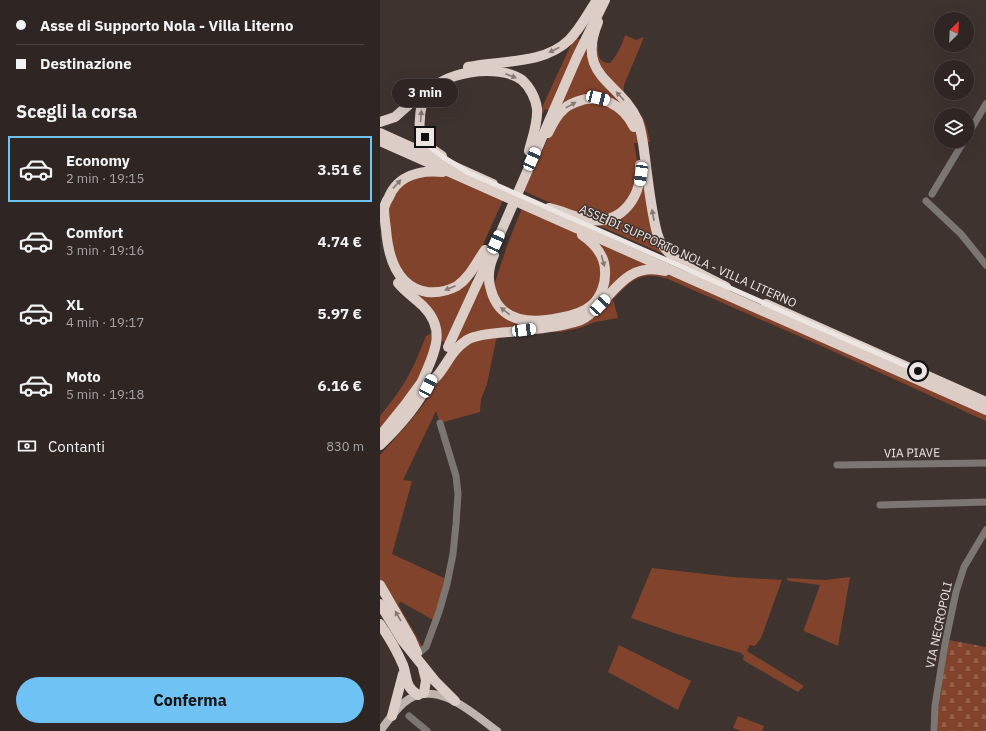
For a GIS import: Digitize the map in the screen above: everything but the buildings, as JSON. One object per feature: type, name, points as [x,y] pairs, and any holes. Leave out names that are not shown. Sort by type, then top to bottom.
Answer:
[{"type":"highway","points":[[380,122],[395,117],[436,77],[448,71],[473,69],[531,58],[561,47],[569,40],[602,0]]},
{"type":"highway","points":[[549,208],[561,210],[590,220],[606,219],[620,212],[631,203],[639,188],[641,174],[640,128],[634,114],[622,98],[602,77],[593,62],[591,54],[594,32],[601,16],[602,0]]},
{"type":"highway","points":[[380,449],[414,408],[445,346],[500,234],[531,155],[586,25],[602,0]]},
{"type":"highway","points":[[445,346],[485,250],[531,155],[537,122],[537,109],[534,97],[522,80],[508,74],[473,69],[438,83],[425,96],[420,112],[420,128],[430,147],[469,173]]},
{"type":"highway","points":[[531,155],[543,143],[563,109],[570,105],[584,99],[598,98],[606,100],[621,109],[634,127],[640,144],[656,231],[661,244],[670,255],[726,287]]},
{"type":"highway","name":"ASSE DI SUPPORTO NOLA - VILLA LITERNO","points":[[380,133],[986,402]]},
{"type":"highway","name":"ASSE DI SUPPORTO NOLA - VILLA LITERNO","points":[[380,140],[986,410]]},
{"type":"highway","points":[[445,346],[435,323],[424,307],[394,279],[386,260],[382,231],[384,207],[392,190],[402,178],[431,171],[449,172]]},
{"type":"highway","points":[[500,234],[491,262],[488,280],[492,295],[498,306],[511,316],[524,320],[557,322],[582,311],[593,304],[602,289],[605,267],[602,255],[590,240],[555,218]]},
{"type":"highway","points":[[382,231],[394,267],[400,277],[414,288],[434,293],[449,290],[458,285],[470,273],[485,250]]},
{"type":"highway","points":[[445,346],[491,333],[582,319],[594,311],[621,282],[639,271],[649,269],[658,270],[688,277]]},
{"type":"highway","points":[[380,436],[425,385]]},
{"type":"highway","points":[[380,445],[394,431]]},
{"type":"highway","points":[[380,586],[411,639],[419,659],[426,680],[421,694],[413,692],[406,683],[404,668],[396,649],[380,624]]},
{"type":"highway","points":[[380,604],[402,640],[454,701]]},
{"type":"highway","points":[[392,716],[403,678],[405,655],[402,640]]},
{"type":"highway","points":[[404,668],[407,661],[410,659],[419,659]]},
{"type":"main road","points":[[380,731],[409,699],[421,694],[439,694],[454,701],[497,731]]},
{"type":"street","points":[[974,124],[986,104]]},
{"type":"street","points":[[932,194],[960,148]]},
{"type":"street","points":[[926,201],[961,234],[986,266]]},
{"type":"street","points":[[419,659],[426,647],[439,612],[447,584],[456,524],[458,494],[456,476],[440,422]]},
{"type":"street","name":"VIA PIAVE","points":[[837,465],[986,463]]},
{"type":"street","points":[[880,505],[986,502]]},
{"type":"street","name":"VIA NECROPOLI","points":[[934,731],[935,706],[956,592],[964,567],[986,530]]},
{"type":"street","points":[[409,716],[427,731]]},
{"type":"green space","points":[[625,35],[636,40],[644,37],[624,85],[624,91],[627,99],[640,114],[646,124],[650,142],[641,143],[652,223],[655,235],[666,255],[593,223],[615,218],[623,214],[630,208],[635,200],[639,192],[642,171],[639,143],[634,143],[638,171],[636,189],[632,198],[626,205],[611,215],[603,218],[584,217],[524,191],[553,127],[556,128],[561,116],[545,109],[541,117],[541,110],[574,38],[598,44],[601,60],[606,63],[610,63],[619,50]]},
{"type":"green space","points":[[425,173],[435,173],[455,178],[503,200],[480,251],[465,277],[481,285],[487,273],[487,285],[495,282],[522,208],[571,230],[586,240],[593,248],[599,256],[602,266],[602,286],[598,295],[591,303],[582,309],[552,317],[553,321],[573,317],[587,312],[598,302],[603,293],[606,284],[607,265],[604,256],[593,240],[594,239],[657,267],[645,268],[627,275],[588,313],[579,318],[554,323],[555,328],[574,324],[592,315],[626,281],[633,276],[642,273],[662,273],[693,283],[986,413],[986,421],[826,348],[668,279],[658,276],[643,276],[637,278],[613,299],[618,318],[595,322],[580,328],[560,332],[535,332],[499,338],[496,340],[487,384],[481,399],[480,412],[440,423],[436,411],[403,480],[412,481],[392,554],[446,579],[435,621],[401,602],[398,604],[423,648],[421,651],[380,580],[380,455],[423,405],[450,359],[460,349],[457,345],[454,347],[441,341],[437,323],[433,314],[423,302],[401,282],[392,269],[397,267],[390,233],[390,203],[398,188],[405,182]]},
{"type":"green space","points":[[432,333],[432,353],[413,387],[380,430],[380,416],[406,380],[426,336]]},
{"type":"green space","points":[[652,568],[732,577],[782,580],[761,638],[755,646],[750,645],[747,651],[804,686],[798,692],[743,660],[744,656],[741,653],[677,634],[631,618]]},
{"type":"green space","points":[[850,577],[838,646],[804,631],[820,585],[789,581],[787,578],[825,580]]},
{"type":"green space","points":[[949,640],[986,647],[986,731],[938,731],[938,709]]},
{"type":"green space","points":[[619,645],[691,681],[678,710],[608,672]]},
{"type":"green space","points":[[738,716],[764,726],[762,731],[742,731],[733,728]]},
{"type":"route","points":[[425,137],[430,147],[469,173],[918,371]]}]
